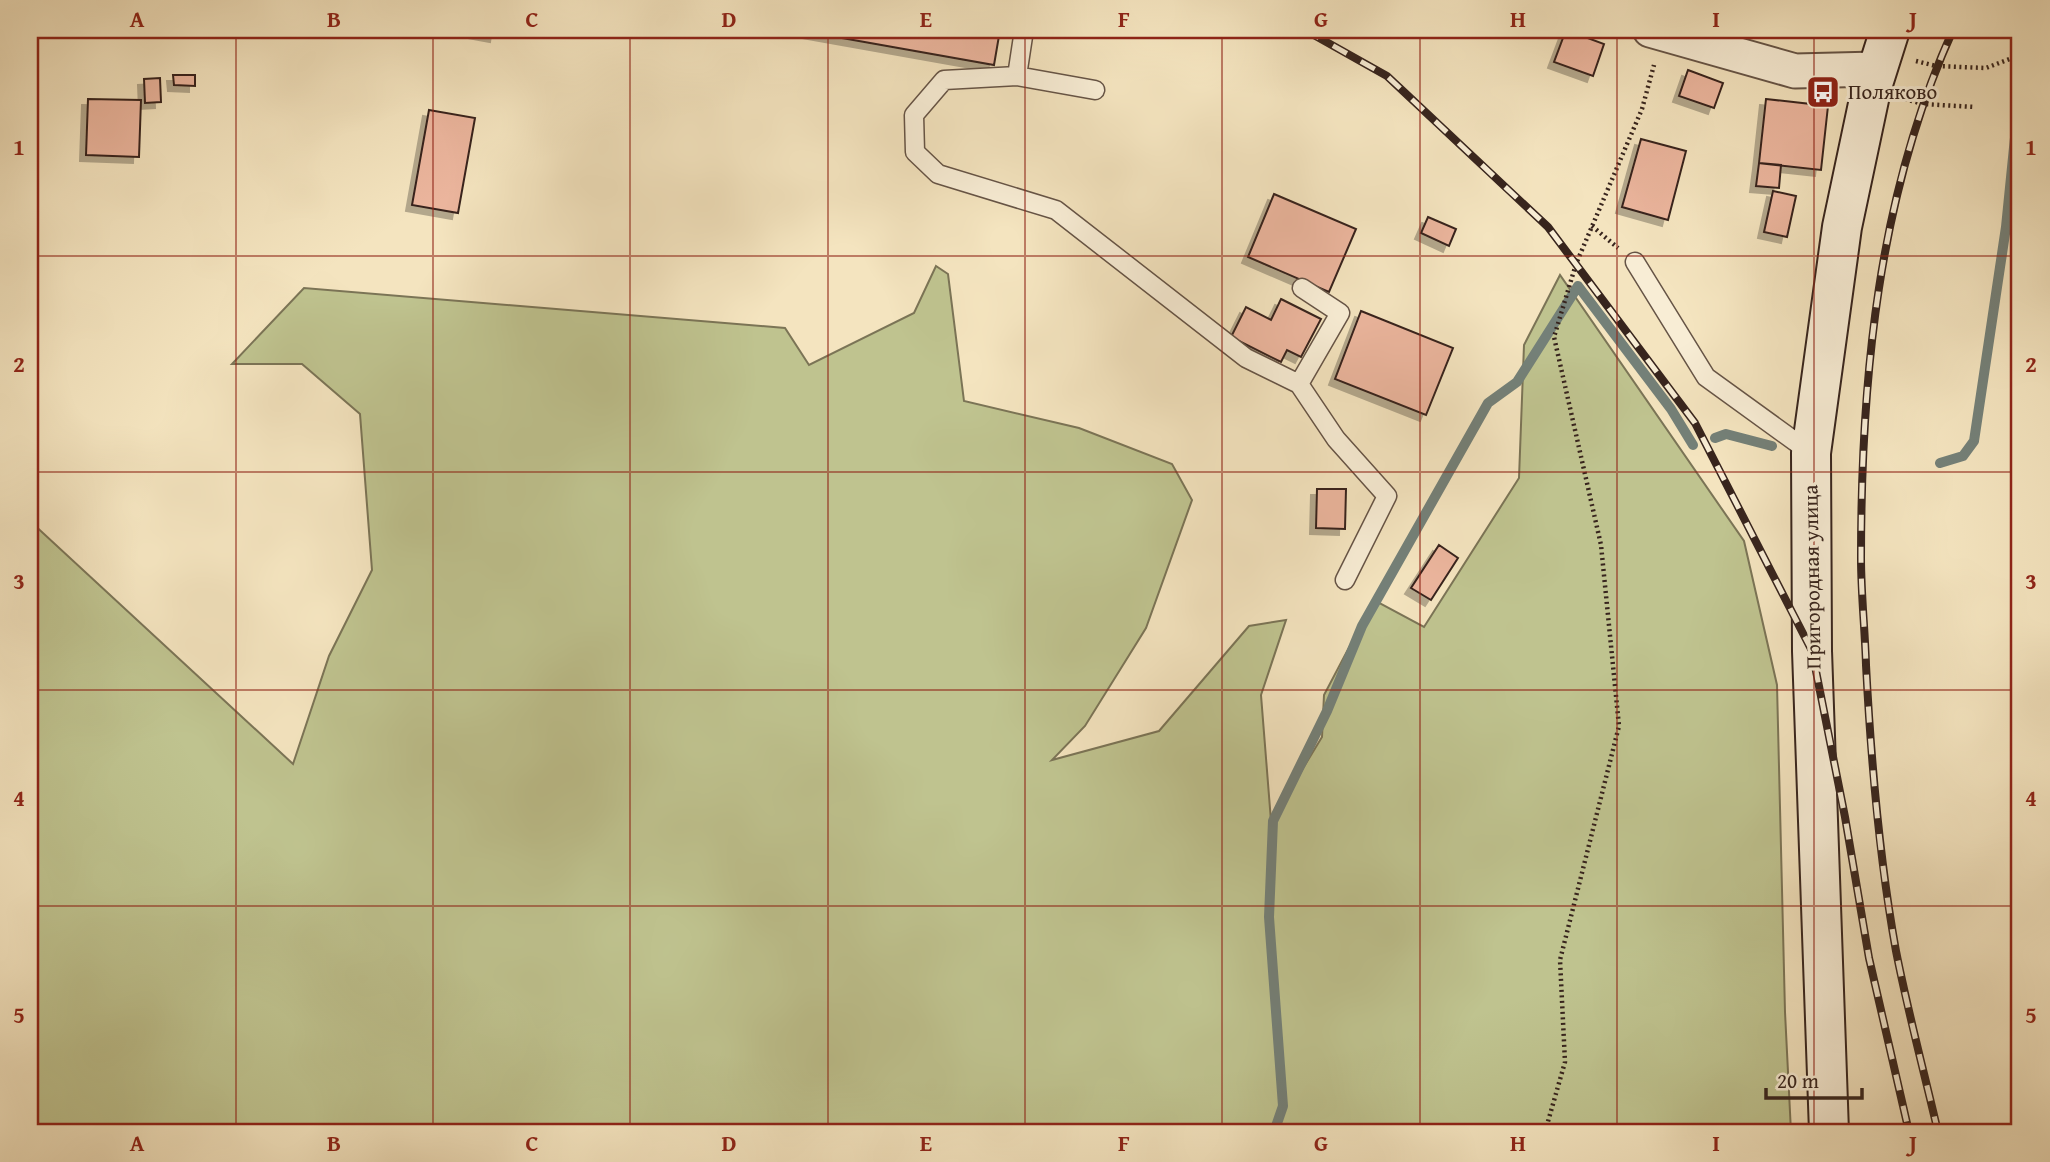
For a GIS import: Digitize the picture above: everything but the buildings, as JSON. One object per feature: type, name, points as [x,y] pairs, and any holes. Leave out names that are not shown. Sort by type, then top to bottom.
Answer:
[{"type":"main road","name":"Пригородная улица","points":[[1829,1132],[1812,651],[1811,453],[1842,227],[1880,60]]},
{"type":"street","points":[[1659,31],[1795,71],[1880,60]]},
{"type":"lane","points":[[1017,76],[1024,30]]},
{"type":"lane","points":[[1095,90],[1017,76],[944,80],[914,115],[915,152],[938,174],[1056,210],[1246,358],[1299,384],[1336,439],[1388,496],[1345,580]]},
{"type":"lane","points":[[1634,262],[1706,377],[1811,453]]},
{"type":"lane","points":[[1299,384],[1340,313],[1303,288]]},
{"type":"path","points":[[1545,1132],[1565,1062],[1560,960],[1619,726],[1601,545],[1554,337],[1576,264],[1642,109],[1659,31]]},
{"type":"path","points":[[1880,60],[1986,68],[2020,55]]},
{"type":"path","points":[[1880,60],[1923,104],[1975,107]]},
{"type":"path","points":[[1592,226],[1634,262]]},
{"type":"green space","points":[[936,266],[948,274],[964,401],[1079,428],[1172,464],[1192,500],[1146,628],[1085,726],[1052,760],[1159,731],[1249,626],[1286,620],[1261,695],[1271,821],[1322,737],[1324,695],[1374,600],[1424,627],[1519,478],[1524,345],[1560,275],[1744,541],[1777,685],[1785,1012],[1791,1132],[30,1132],[30,521],[293,764],[329,656],[372,570],[360,414],[302,364],[232,364],[304,288],[785,328],[809,365],[914,313]]},
{"type":"waterway","points":[[1940,463],[1963,456],[1974,441],[2006,227],[2020,88]]},
{"type":"waterway","points":[[1274,1132],[1283,1106],[1269,917],[1273,821],[1327,711],[1362,626],[1488,403],[1517,382],[1578,286],[1671,409],[1693,445]]},
{"type":"waterway","points":[[1715,438],[1726,434],[1772,446]]},
{"type":"railway","points":[[1305,30],[1387,76],[1548,227],[1695,423],[1812,651],[1845,817],[1869,958],[1909,1132]]},
{"type":"railway","points":[[1938,1132],[1896,951],[1880,845],[1870,737],[1861,558],[1865,423],[1879,289],[1891,222],[1907,157],[1953,30]]},
{"type":"place","name":"Поляково","points":[[1823,92]]}]
